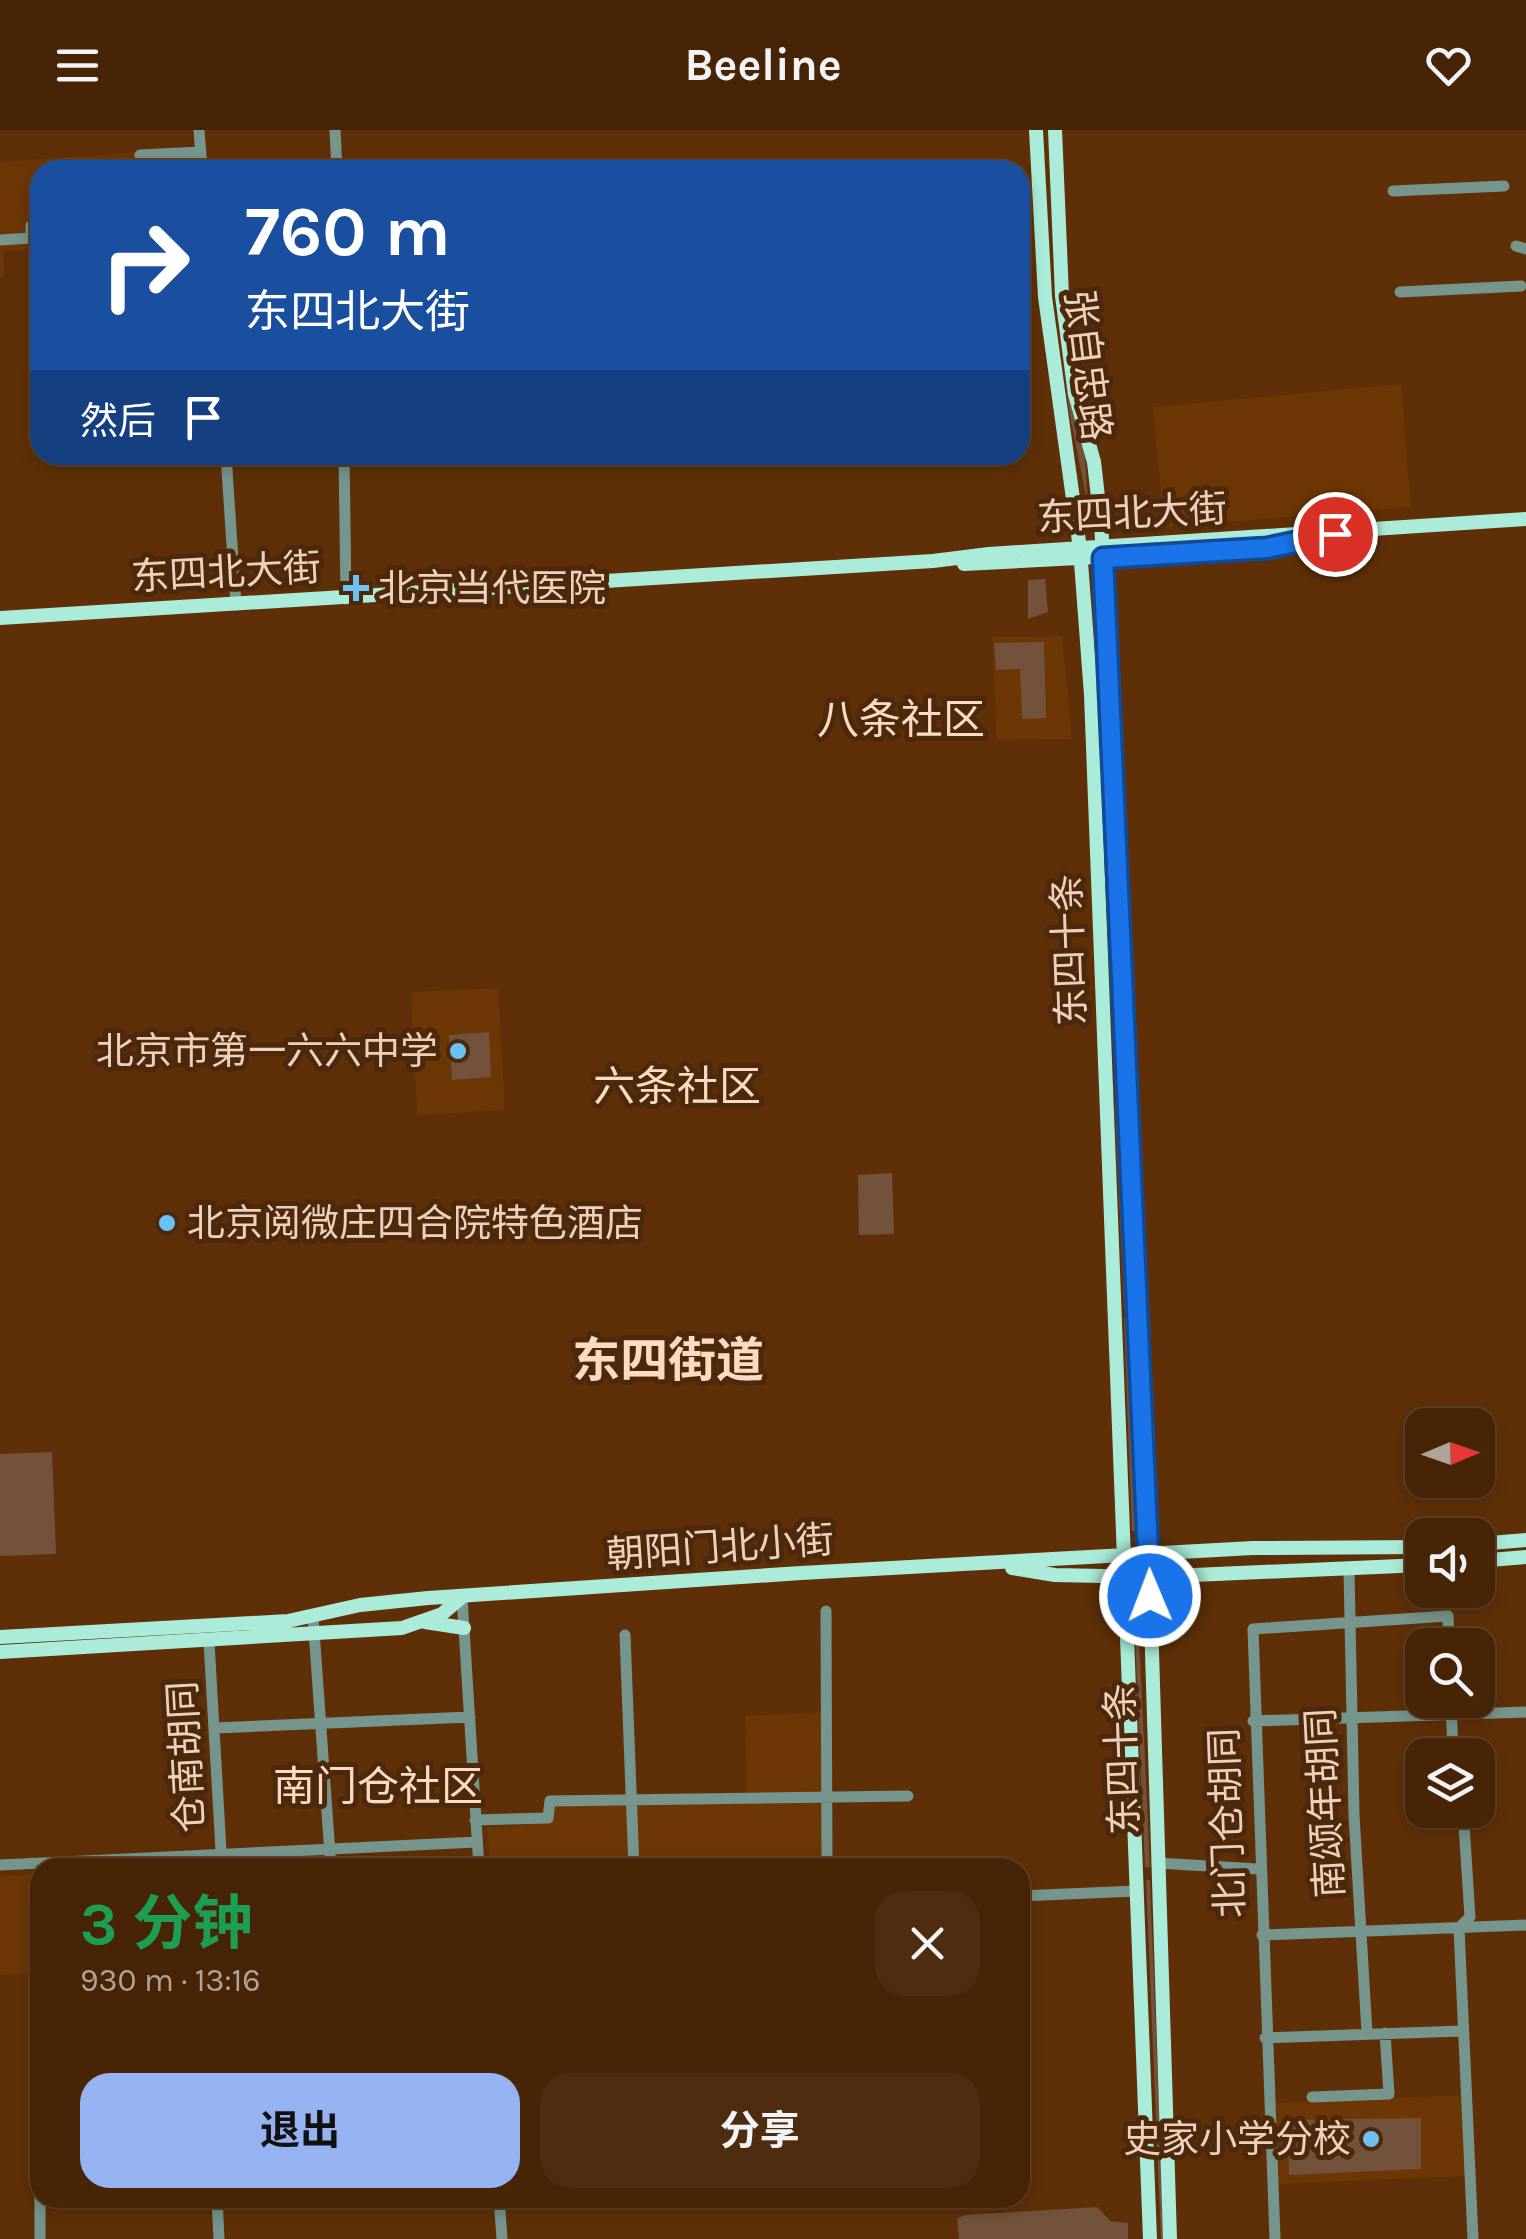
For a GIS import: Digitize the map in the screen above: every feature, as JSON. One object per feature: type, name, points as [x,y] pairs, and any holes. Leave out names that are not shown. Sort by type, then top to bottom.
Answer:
[{"type":"main road","name":"张自忠路","points":[[1036,130],[1044,297],[1080,554]]},
{"type":"main road","name":"张自忠路","points":[[1054,130],[1062,296],[1075,394],[1094,462],[1103,552]]},
{"type":"main road","name":"东四北大街","points":[[0,618],[1080,554],[1526,519]]},
{"type":"main road","name":"东四十条","points":[[1103,552],[1149,1554],[1170,2239]]},
{"type":"main road","name":"东四十条","points":[[1080,554],[1092,695],[1150,2239]]},
{"type":"main road","points":[[1495,1543],[1526,1540]]},
{"type":"main road","name":"朝阳门北小街","points":[[0,1638],[313,1618],[360,1604],[982,1563],[1253,1548],[1405,1546]]},
{"type":"main road","points":[[1495,1560],[1526,1558]]},
{"type":"main road","name":"朝阳门北小街","points":[[982,1563],[1055,1575],[1149,1577],[1405,1565]]},
{"type":"main road","name":"朝阳门北小街","points":[[0,1652],[402,1628],[424,1622],[462,1597]]},
{"type":"main road","points":[[424,1622],[464,1628]]},
{"type":"street","points":[[199,130],[201,160]]},
{"type":"street","points":[[335,130],[336,160]]},
{"type":"street","points":[[140,160],[140,155],[201,152]]},
{"type":"street","points":[[1393,191],[1504,186]]},
{"type":"street","points":[[0,240],[30,238]]},
{"type":"street","points":[[1400,292],[1521,286]]},
{"type":"street","points":[[227,465],[236,605]]},
{"type":"street","points":[[344,465],[346,599]]},
{"type":"street","name":"南颂年胡同","points":[[1349,1570],[1351,1717],[1367,2033]]},
{"type":"street","points":[[462,1597],[478,1858]]},
{"type":"street","points":[[826,1611],[827,1858]]},
{"type":"street","name":"北门仓胡同","points":[[1275,2239],[1252,1630],[1448,1616],[1448,1628]]},
{"type":"street","points":[[313,1618],[331,1858]]},
{"type":"street","points":[[625,1634],[634,1858]]},
{"type":"street","name":"仓南胡同","points":[[209,1642],[222,1858]]},
{"type":"street","points":[[1495,1714],[1526,1712]]},
{"type":"street","points":[[1253,1721],[1405,1716]]},
{"type":"street","points":[[215,1728],[470,1717]]},
{"type":"street","points":[[476,1820],[548,1818],[550,1801],[908,1796]]},
{"type":"street","points":[[1464,1828],[1470,1917],[1459,1928],[1473,2239]]},
{"type":"street","points":[[244,1858],[330,1846],[476,1842]]},
{"type":"street","points":[[1157,1863],[1258,1868]]},
{"type":"street","points":[[0,1865],[30,1864]]},
{"type":"street","points":[[1030,1896],[1136,1891]]},
{"type":"street","points":[[1262,1935],[1526,1925]]},
{"type":"street","points":[[1265,2038],[1462,2031]]},
{"type":"street","points":[[1312,2097],[1389,2094],[1385,2032]]},
{"type":"street","points":[[40,2208],[40,2239]]},
{"type":"street","points":[[217,2208],[219,2239]]},
{"type":"street","points":[[500,2208],[502,2239]]},
{"type":"shaded area","points":[[196,148],[197,160],[30,160],[30,250],[3,251],[4,278],[0,278],[0,162]]},
{"type":"shaded area","points":[[1060,335],[1085,455],[1088,506],[1069,411]]},
{"type":"shaded area","points":[[1401,384],[1411,507],[1164,527],[1153,407]]},
{"type":"shaded area","points":[[1045,579],[1048,612],[1028,619],[1028,580]]},
{"type":"shaded area","points":[[1092,582],[1097,582],[1105,711],[1116,1093]]},
{"type":"shaded area","points":[[1062,636],[1072,739],[997,740],[992,637]]},
{"type":"shaded area","points":[[1044,642],[1046,718],[1022,719],[1020,669],[996,670],[994,643]]},
{"type":"shaded area","name":"北京市第一六六中学","points":[[498,988],[505,1110],[417,1115],[411,992]]},
{"type":"shaded area","points":[[489,1032],[491,1077],[452,1080],[449,1035]]},
{"type":"shaded area","points":[[1115,1105],[1120,1105],[1128,1308],[1124,1308]]},
{"type":"shaded area","points":[[892,1173],[894,1234],[859,1235],[858,1175]]},
{"type":"shaded area","points":[[1127,1317],[1136,1531],[1132,1531]]},
{"type":"shaded area","points":[[52,1452],[56,1554],[0,1556],[0,1454]]},
{"type":"shaded area","points":[[1134,1613],[1138,1614],[1150,1867],[1145,1867]]},
{"type":"shaded area","points":[[822,1712],[822,1858],[489,1858],[487,1828],[550,1822],[554,1806],[747,1803],[745,1716]]},
{"type":"shaded area","points":[[30,1874],[30,1974],[0,1975],[0,1876]]},
{"type":"shaded area","points":[[1146,1880],[1150,1880],[1164,2239],[1161,2239]]},
{"type":"shaded area","name":"史家小学分校","points":[[1463,2095],[1466,2176],[1279,2184],[1276,2103]]},
{"type":"shaded area","points":[[1421,2118],[1421,2169],[1289,2175],[1288,2120]]},
{"type":"shaded area","points":[[1097,2207],[1110,2221],[1128,2223],[1128,2239],[959,2239],[957,2218],[966,2215]]},
{"type":"place","name":"北京当代医院","points":[[356,588]]},
{"type":"place","name":"北京市第一六六中学","points":[[458,1051]]},
{"type":"place","name":"北京阅微庄四合院特色酒店","points":[[167,1223]]},
{"type":"place","name":"史家小学分校","points":[[1371,2139]]},
{"type":"district","name":"八条社区","points":[[901,719]]},
{"type":"district","name":"六条社区","points":[[677,1086]]},
{"type":"district","name":"东四街道","points":[[668,1360]]},
{"type":"district","name":"南门仓社区","points":[[378,1786]]},
{"type":"route","points":[[1150,1596],[1103,558],[1267,548],[1335,534]]}]
